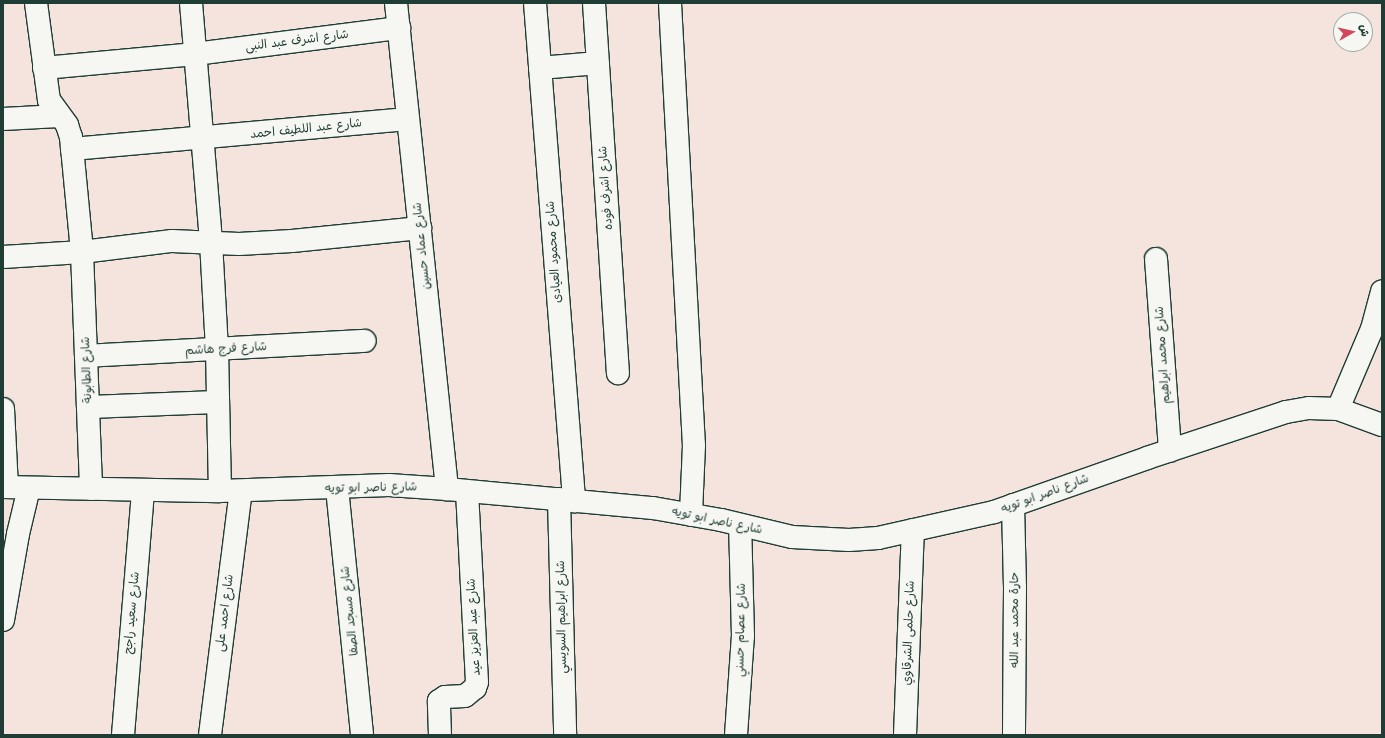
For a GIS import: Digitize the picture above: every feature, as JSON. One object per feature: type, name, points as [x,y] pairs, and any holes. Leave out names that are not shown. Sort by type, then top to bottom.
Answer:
[{"type":"street","name":"شارع الطابونة","points":[[36,3],[49,100],[70,131],[82,252],[91,489]]},
{"type":"street","points":[[191,3],[211,242],[217,349],[220,491]]},
{"type":"street","name":"شارع عماد حسين","points":[[396,3],[420,228],[457,490]]},
{"type":"street","name":"شارع محمود العيادى","points":[[535,3],[566,500]]},
{"type":"street","name":"شارع اشرف فوده","points":[[594,3],[618,373]]},
{"type":"street","points":[[670,3],[694,445],[691,515]]},
{"type":"street","name":"شارع اشرف عبد النبى","points":[[44,68],[195,54],[399,28]]},
{"type":"street","points":[[540,68],[598,63]]},
{"type":"street","points":[[3,119],[59,116]]},
{"type":"street","name":"شارع عبد اللطيف احمد","points":[[72,149],[203,139],[408,119]]},
{"type":"street","points":[[3,257],[82,252],[172,241],[292,241],[420,228]]},
{"type":"street","name":"شارع محمد ابراهيم","points":[[1156,259],[1170,450]]},
{"type":"street","points":[[1338,409],[1372,329],[1382,291]]},
{"type":"street","name":"شارع فرج هاشم","points":[[86,356],[366,341]]},
{"type":"street","points":[[88,407],[218,402]]},
{"type":"street","name":"شارع ناصر ابو تويه","points":[[5,487],[143,491],[241,491],[389,485],[566,500],[691,515],[792,538],[822,540],[878,538],[1013,505],[1170,450],[1286,412],[1309,408],[1338,409],[1382,425]]},
{"type":"street","points":[[3,410],[5,487]]},
{"type":"street","points":[[3,620],[18,534],[29,488]]},
{"type":"street","name":"شارع مسجد الصفا","points":[[338,488],[362,735]]},
{"type":"street","name":"شارع عبد العزيز عيد","points":[[440,735],[439,701],[445,697],[465,696],[475,688],[477,682],[457,490]]},
{"type":"street","name":"شارع سعيد راجح","points":[[123,735],[143,491]]},
{"type":"street","name":"شارع احمد على","points":[[210,735],[241,491]]},
{"type":"street","name":"شارع ابراهيم السويسي","points":[[565,735],[566,500]]},
{"type":"street","name":"حارة محمد عبد الله","points":[[1013,505],[1015,588],[1014,735]]},
{"type":"street","name":"شارع عصام حسني","points":[[736,735],[744,636],[740,525]]},
{"type":"street","name":"شارع حلمى الشرقاوي","points":[[904,735],[913,530]]}]
